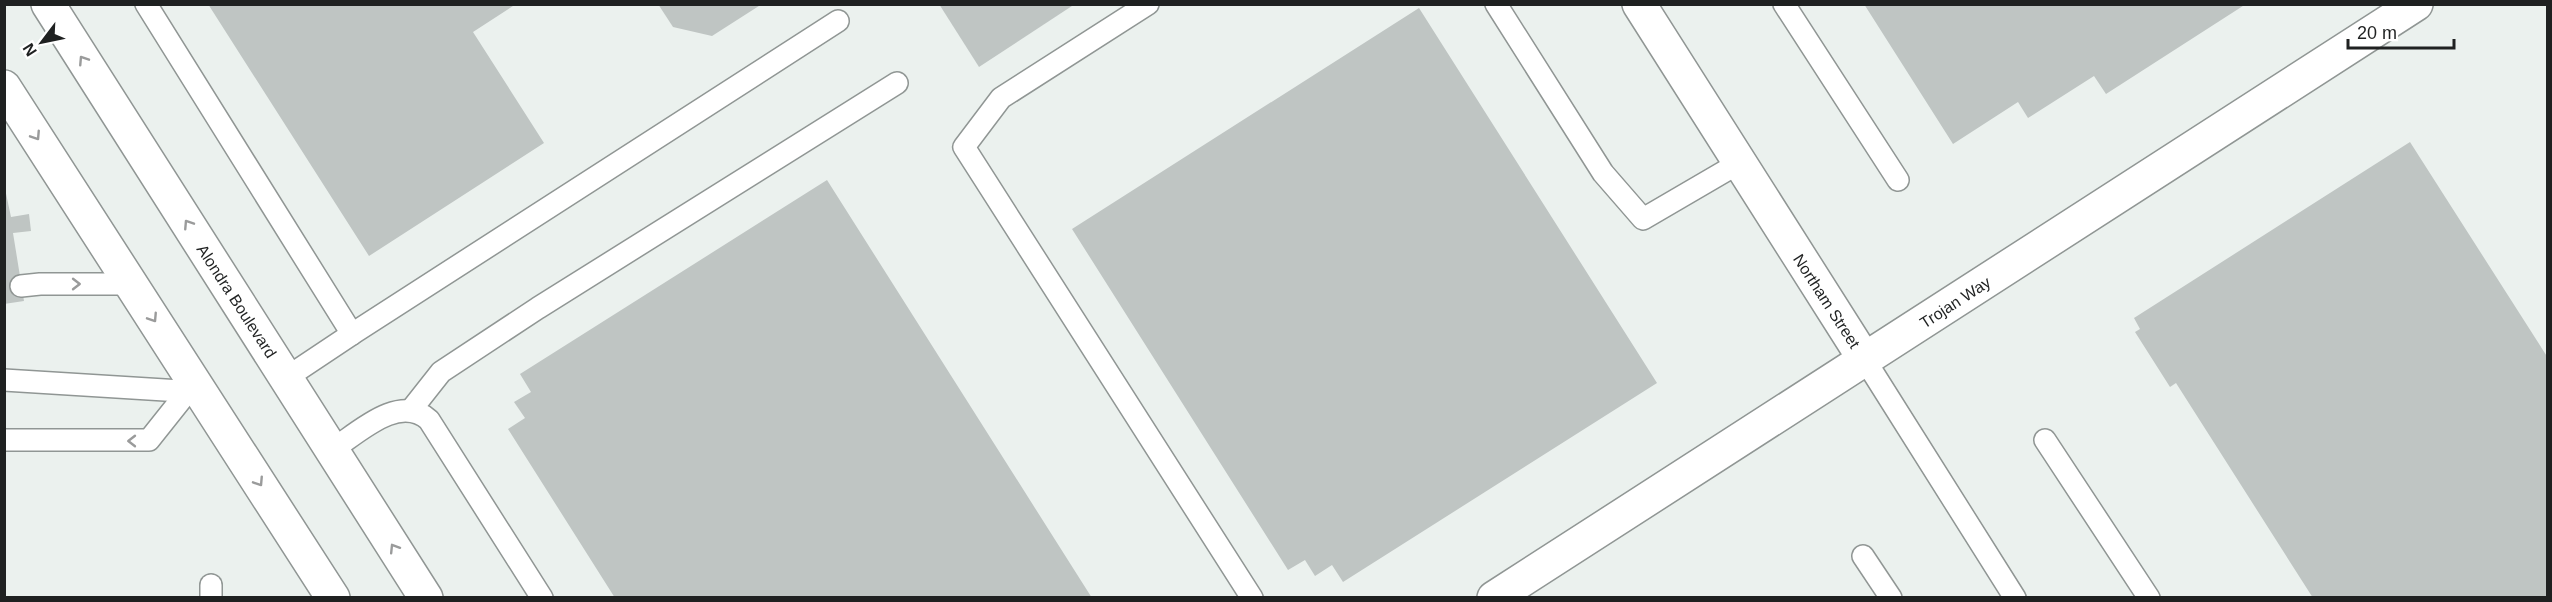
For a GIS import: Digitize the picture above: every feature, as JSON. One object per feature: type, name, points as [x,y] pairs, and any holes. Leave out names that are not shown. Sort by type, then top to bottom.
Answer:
[{"type":"street","name":"Northam Street","points":[[1639,4],[1865,360]]},
{"type":"street","name":"Trojan Way","points":[[1494,597],[2416,4]]},
{"type":"street","name":"Alondra Boulevard","points":[[54,6],[286,378],[426,597]]},
{"type":"street","points":[[4,87],[131,284],[194,392],[333,597]]},
{"type":"lane","points":[[146,4],[352,334]]},
{"type":"lane","points":[[1148,4],[1002,98],[964,147],[1252,597]]},
{"type":"lane","points":[[1496,4],[1603,173],[1643,219],[1739,163]]},
{"type":"lane","points":[[1784,4],[1898,180]]},
{"type":"lane","points":[[286,378],[838,21]]},
{"type":"lane","points":[[411,410],[441,372],[538,308],[897,83]]},
{"type":"lane","points":[[21,286],[131,284]]},
{"type":"lane","name":"Northam Street","points":[[1865,360],[2014,597]]},
{"type":"lane","points":[[4,380],[194,392]]},
{"type":"lane","points":[[4,440],[149,440],[194,392]]},
{"type":"lane","points":[[332,450],[384,416],[411,410],[421,413],[429,420],[542,597]]},
{"type":"lane","points":[[2045,440],[2149,597]]},
{"type":"lane","points":[[1863,556],[1891,597]]},
{"type":"building","points":[[208,4],[516,4],[473,32],[544,143],[369,256]]},
{"type":"building","points":[[658,4],[762,4],[712,36],[673,27]]},
{"type":"building","points":[[939,4],[1075,4],[979,67]]},
{"type":"building","points":[[1864,4],[2246,4],[2106,94],[2094,76],[2028,118],[2018,102],[1953,144]]},
{"type":"building","points":[[1419,8],[1657,383],[1343,582],[1332,565],[1315,576],[1305,560],[1288,570],[1072,229]]},
{"type":"building","points":[[2410,142],[2548,358],[2548,598],[2313,598],[2176,383],[2170,387],[2135,332],[2140,329],[2134,318]]},
{"type":"building","points":[[827,180],[1092,598],[615,598],[508,429],[525,418],[514,402],[531,392],[520,374]]},
{"type":"building","points":[[4,184],[11,217],[29,214],[31,231],[13,233],[24,301],[4,304]]}]
